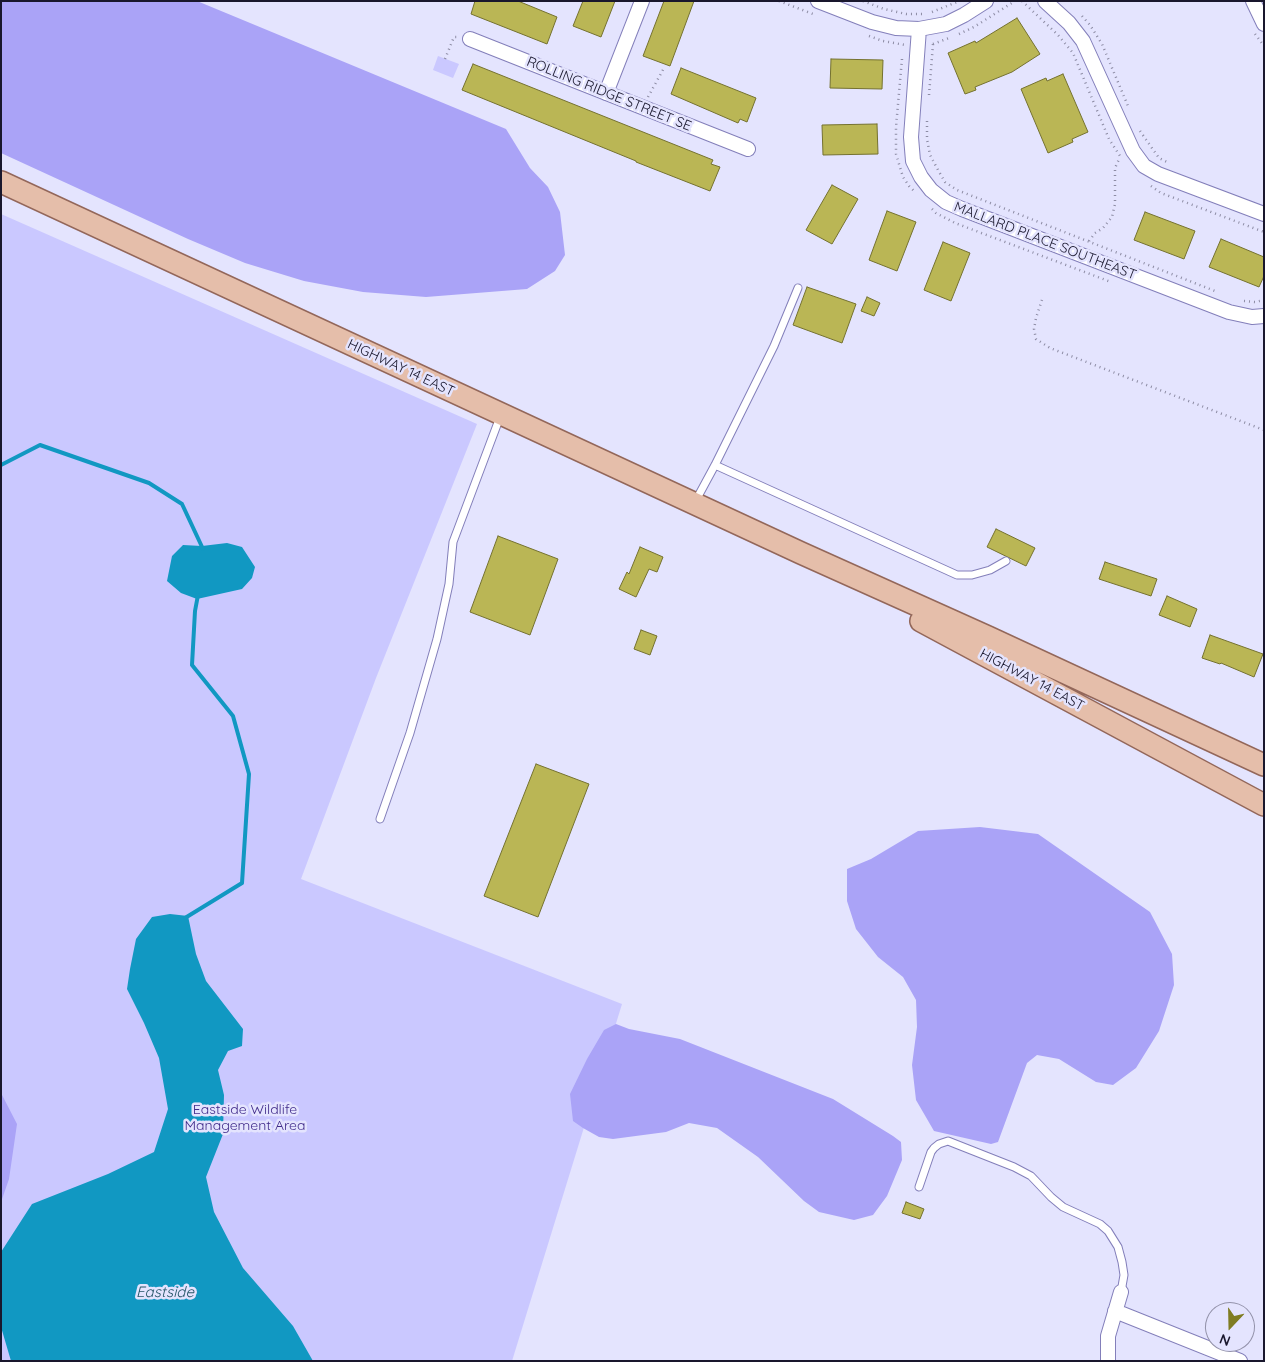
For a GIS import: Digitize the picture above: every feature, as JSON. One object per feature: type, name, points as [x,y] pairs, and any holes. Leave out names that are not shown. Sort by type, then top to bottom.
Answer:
[{"type":"main road","name":"HIGHWAY 14 EAST","points":[[1,182],[801,553],[1264,765]]},
{"type":"main road","name":"HIGHWAY 14 EAST","points":[[801,553],[893,606],[1264,805]]},
{"type":"street","points":[[606,93],[642,1]]},
{"type":"street","points":[[818,1],[872,22],[896,28],[918,29],[946,24],[986,1]]},
{"type":"street","points":[[1045,1],[1069,24],[1083,41],[1133,151],[1144,166],[1158,174],[1264,214]]},
{"type":"street","points":[[1253,1],[1264,24]]},
{"type":"street","name":"MALLARD PLACE SOUTHEAST","points":[[918,29],[911,137],[914,161],[921,178],[931,190],[946,202],[1229,312],[1252,317],[1264,316]]},
{"type":"street","name":"ROLLING RIDGE STREET SE","points":[[470,39],[748,149]]},
{"type":"street","points":[[1108,1361],[1108,1336],[1121,1292]]},
{"type":"street","points":[[1115,1311],[1240,1361]]},
{"type":"lane","points":[[695,504],[774,346],[798,288]]},
{"type":"lane","points":[[380,818],[410,732],[437,639],[449,584],[453,542],[501,414]]},
{"type":"lane","points":[[716,465],[957,575],[972,575],[990,570],[1006,561]]},
{"type":"lane","points":[[919,1187],[931,1152],[939,1144],[948,1141],[1014,1167],[1031,1176],[1063,1207],[1100,1224],[1108,1232],[1118,1248],[1122,1262],[1124,1275],[1121,1292]]},
{"type":"path","points":[[863,1],[884,9],[906,14],[926,14],[960,1]]},
{"type":"path","points":[[1022,1],[1058,35],[1073,53],[1110,140],[1120,157],[1114,168],[1115,204],[1112,217],[1104,228],[1095,233],[1089,241]]},
{"type":"path","points":[[1080,15],[1090,24],[1102,44],[1132,113]]},
{"type":"path","points":[[445,59],[454,37],[470,39]]},
{"type":"path","points":[[928,101],[933,44]]},
{"type":"path","points":[[643,107],[664,68]]},
{"type":"path","points":[[927,120],[927,139],[930,155],[945,182],[957,190],[1220,293]]},
{"type":"path","points":[[1139,131],[1159,158],[1167,162]]},
{"type":"path","points":[[1042,300],[1034,329],[1036,339],[1050,348],[1264,430]]},
{"type":"path","points":[[1238,300],[1255,302],[1264,300]]},
{"type":"green space","points":[[438,56],[459,64],[453,78],[433,70]]},
{"type":"green space","name":"Eastside Wildlife Management Area","points":[[1,214],[477,424],[376,678],[301,879],[622,1004],[512,1361],[1,1361]]},
{"type":"shaded area","points":[[1,1],[197,1],[506,129],[530,168],[548,187],[560,212],[565,255],[555,271],[527,289],[426,297],[363,292],[304,281],[245,263],[188,239],[1,153]]},
{"type":"shaded area","points":[[980,827],[1038,834],[1150,912],[1172,954],[1174,985],[1159,1031],[1136,1068],[1113,1085],[1096,1082],[1059,1059],[1037,1055],[1027,1063],[998,1142],[991,1144],[934,1131],[916,1100],[912,1065],[917,1027],[916,1000],[903,977],[878,957],[856,929],[847,901],[847,869],[871,859],[918,831]]},
{"type":"shaded area","points":[[616,1024],[629,1029],[680,1039],[833,1099],[893,1136],[901,1142],[902,1160],[887,1196],[873,1215],[854,1220],[819,1212],[804,1201],[758,1157],[717,1128],[689,1123],[666,1132],[613,1139],[599,1137],[583,1128],[573,1121],[570,1094],[604,1030]]},
{"type":"shaded area","points":[[1,1093],[17,1124],[9,1179],[1,1202]]},
{"type":"water","points":[[227,543],[242,547],[255,567],[252,578],[242,589],[197,599],[181,593],[167,581],[172,556],[183,545],[202,546]]},
{"type":"water","name":"Eastside","points":[[170,914],[188,916],[196,954],[206,981],[243,1029],[242,1046],[228,1051],[218,1070],[224,1095],[223,1134],[206,1177],[214,1212],[243,1268],[293,1326],[313,1361],[11,1361],[1,1327],[1,1252],[32,1204],[108,1174],[154,1152],[168,1109],[159,1058],[127,989],[136,939],[152,917]]},
{"type":"building","points":[[475,1],[518,1],[557,17],[547,44],[471,14]]},
{"type":"building","points":[[583,1],[615,1],[601,37],[573,26]]},
{"type":"building","points":[[664,1],[694,1],[670,66],[643,56]]},
{"type":"building","points":[[1017,18],[1040,54],[1012,72],[975,87],[976,90],[965,94],[948,53],[975,41],[976,43]]},
{"type":"building","points":[[831,59],[883,60],[882,89],[830,88]]},
{"type":"building","points":[[473,64],[713,160],[711,164],[720,167],[710,191],[462,90]]},
{"type":"building","points":[[681,68],[756,98],[747,122],[740,119],[738,123],[671,94]]},
{"type":"building","points":[[1063,74],[1088,132],[1072,139],[1073,142],[1048,153],[1021,89],[1046,78],[1047,81]]},
{"type":"building","points":[[877,124],[878,154],[823,155],[822,125]]},
{"type":"building","points":[[832,185],[858,199],[832,244],[806,230]]},
{"type":"building","points":[[887,211],[916,222],[897,271],[869,260]]},
{"type":"building","points":[[1145,212],[1195,231],[1184,259],[1134,240]]},
{"type":"building","points":[[1221,239],[1264,257],[1264,276],[1259,287],[1209,267]]},
{"type":"building","points":[[943,242],[970,253],[951,301],[924,290]]},
{"type":"building","points":[[807,287],[856,304],[842,343],[793,325]]},
{"type":"building","points":[[867,297],[880,303],[874,316],[861,311]]},
{"type":"building","points":[[996,529],[1035,548],[1026,566],[987,547]]},
{"type":"building","points":[[498,536],[558,559],[530,635],[470,612]]},
{"type":"building","points":[[640,547],[663,557],[657,572],[649,569],[636,597],[619,589],[627,572],[629,574]]},
{"type":"building","points":[[1105,562],[1157,579],[1151,596],[1099,579]]},
{"type":"building","points":[[1167,596],[1197,609],[1190,627],[1159,615]]},
{"type":"building","points":[[641,630],[657,636],[650,655],[634,649]]},
{"type":"building","points":[[1210,635],[1263,654],[1254,677],[1221,663],[1202,658]]},
{"type":"building","points":[[536,764],[589,784],[538,917],[484,896]]},
{"type":"building","points":[[906,1202],[924,1209],[920,1219],[902,1213]]},
{"type":"waterway","points":[[1,465],[40,445],[149,483],[182,504],[203,549]]},
{"type":"waterway","points":[[185,918],[242,883],[249,774],[233,716],[192,665],[195,611],[198,595]]}]
